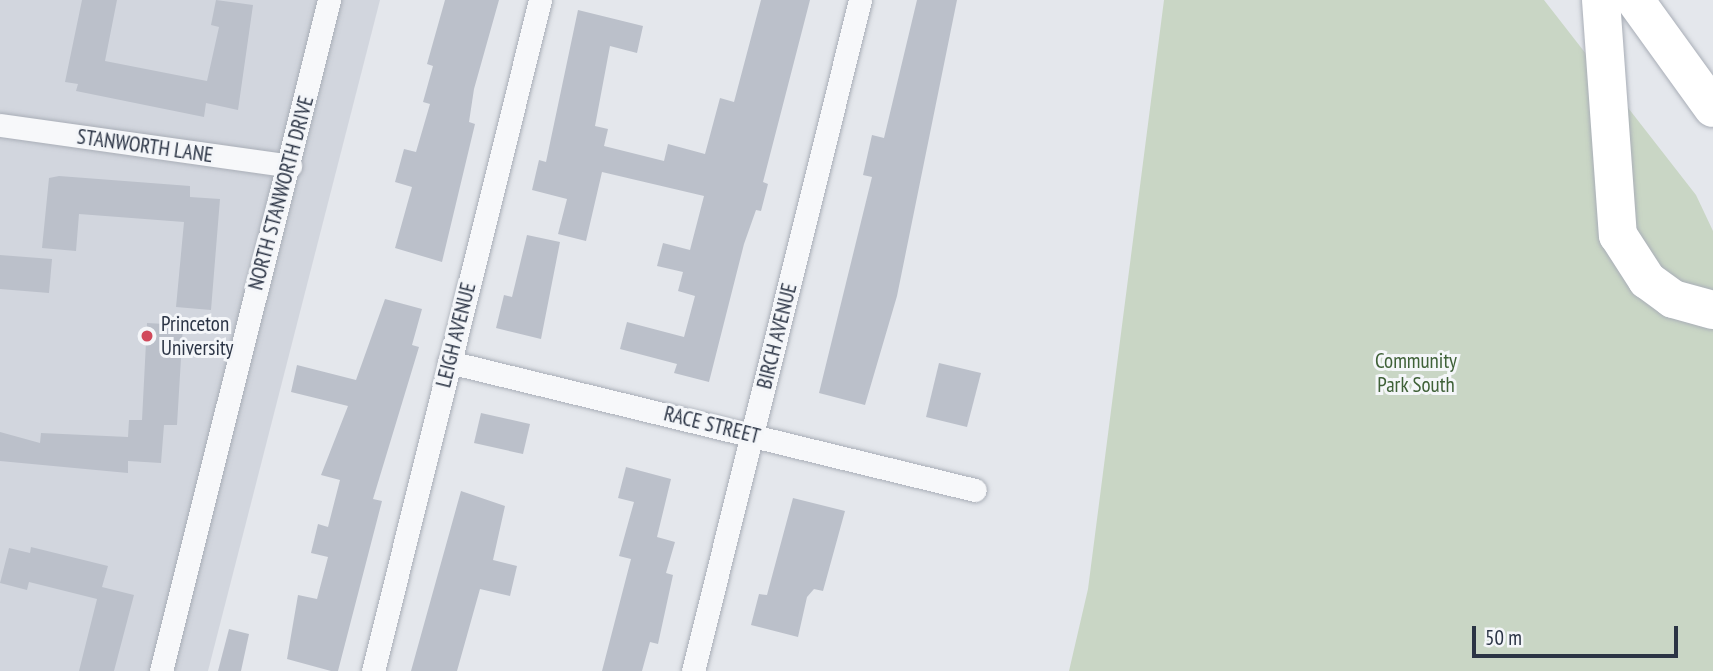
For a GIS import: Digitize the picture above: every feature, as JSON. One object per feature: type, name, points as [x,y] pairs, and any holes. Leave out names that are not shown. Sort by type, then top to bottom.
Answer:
[{"type":"highway","points":[[1601,0],[1618,235],[1647,280],[1673,299],[1713,310]]},
{"type":"highway","points":[[1635,0],[1713,108]]},
{"type":"street","name":"NORTH STANWORTH DRIVE","points":[[161,671],[290,166],[329,0]]},
{"type":"street","name":"LEIGH AVENUE","points":[[373,671],[540,0]]},
{"type":"street","name":"BIRCH AVENUE","points":[[693,671],[860,0]]},
{"type":"street","name":"STANWORTH LANE","points":[[0,125],[290,166]]},
{"type":"street","name":"RACE STREET","points":[[449,362],[975,490]]},
{"type":"shaded area","name":"Princeton University","points":[[0,0],[380,0],[208,671],[0,671]]},
{"type":"green space","name":"Community Park South","points":[[1164,0],[1544,0],[1696,195],[1713,231],[1713,671],[1069,671],[1088,589]]},
{"type":"building","points":[[82,0],[117,0],[105,61],[207,81],[219,27],[211,25],[216,0],[253,5],[238,110],[206,103],[204,117],[76,91],[78,84],[65,82]]},
{"type":"building","points":[[445,0],[499,0],[474,89],[469,122],[475,124],[442,262],[395,248],[412,187],[395,182],[404,149],[416,152],[430,104],[423,102],[433,66],[427,64]]},
{"type":"building","points":[[761,0],[810,0],[763,182],[768,184],[761,211],[756,210],[744,244],[709,382],[674,373],[677,364],[620,349],[627,322],[684,337],[695,296],[678,291],[683,272],[657,266],[663,243],[690,250],[704,196],[602,172],[586,241],[558,234],[567,199],[532,190],[539,160],[546,162],[578,10],[643,26],[637,53],[610,46],[595,126],[608,129],[604,146],[664,161],[668,144],[705,154],[720,98],[734,102]]},
{"type":"building","points":[[917,0],[957,0],[897,296],[865,405],[819,393],[872,177],[863,175],[872,135],[884,138]]},
{"type":"building","points":[[59,176],[190,186],[190,197],[220,199],[211,310],[176,307],[184,222],[79,214],[76,251],[42,248],[49,178]]},
{"type":"building","points":[[527,235],[560,242],[541,339],[496,328],[504,295],[512,297]]},
{"type":"building","points":[[0,255],[52,259],[49,293],[0,289]]},
{"type":"building","points":[[385,299],[422,309],[412,345],[419,347],[373,499],[382,501],[338,671],[331,671],[287,659],[298,595],[317,599],[328,557],[311,553],[318,524],[328,527],[340,480],[321,475],[348,406],[291,392],[297,365],[356,380]]},
{"type":"building","points":[[147,323],[183,325],[177,425],[164,425],[161,463],[128,461],[128,473],[0,461],[0,432],[40,443],[41,433],[128,437],[129,420],[142,420]]},
{"type":"building","points":[[939,363],[981,373],[967,427],[926,417]]},
{"type":"building","points":[[481,413],[530,424],[523,454],[474,443]]},
{"type":"building","points":[[626,467],[671,479],[657,537],[675,542],[666,573],[673,575],[658,644],[650,642],[642,671],[602,671],[631,559],[619,556],[634,502],[618,498]]},
{"type":"building","points":[[461,491],[505,506],[493,560],[517,566],[510,596],[480,589],[457,671],[411,671]]},
{"type":"building","points":[[793,498],[845,511],[823,591],[814,589],[807,597],[798,637],[751,625],[759,594],[767,595]]},
{"type":"building","points":[[31,547],[108,566],[102,587],[134,595],[114,671],[79,671],[97,599],[29,582],[27,590],[0,583],[9,548],[30,553]]},
{"type":"building","points":[[229,629],[249,634],[241,671],[218,671]]},
{"type":"place","name":"Princeton University","points":[[147,336]]}]
